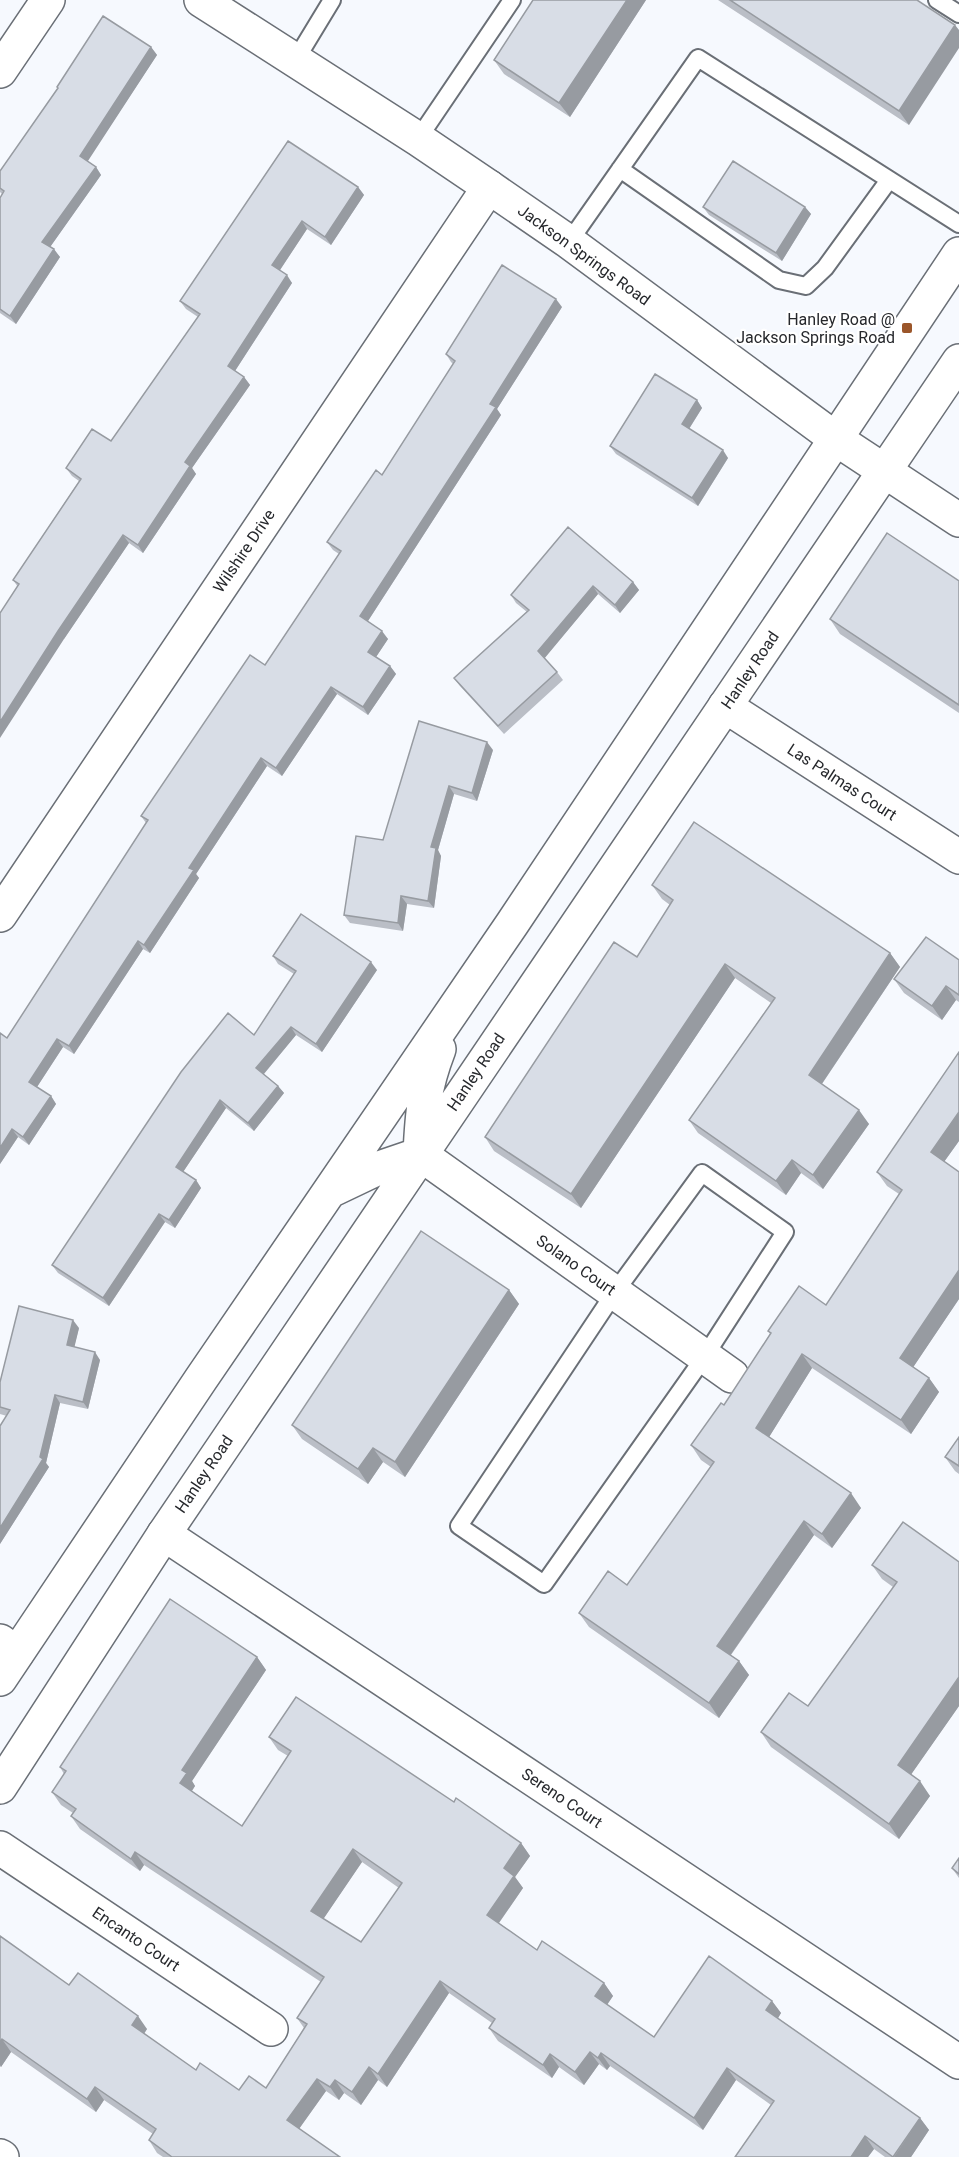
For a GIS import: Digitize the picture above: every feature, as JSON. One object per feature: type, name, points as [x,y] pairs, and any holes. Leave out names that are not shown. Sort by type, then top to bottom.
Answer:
[{"type":"street","points":[[0,71],[48,0]]},
{"type":"street","name":"Jackson Springs Road","points":[[208,2],[295,61],[418,139],[569,242],[836,439],[959,520]]},
{"type":"street","name":"Wilshire Drive","points":[[0,915],[489,187]]},
{"type":"street","points":[[6,1658],[455,1008],[959,254]]},
{"type":"street","name":"Hanley Road","points":[[0,1787],[164,1534],[959,361]]},
{"type":"street","name":"Las Palmas Court","points":[[725,706],[959,858]]},
{"type":"street","points":[[330,1191],[376,1169],[420,1154],[424,1097],[429,1075],[455,1008]]},
{"type":"street","name":"Solano Court","points":[[420,1154],[732,1376]]},
{"type":"street","name":"Sereno Court","points":[[164,1534],[959,2062]]},
{"type":"street","name":"Encanto Court","points":[[0,1848],[271,2029]]},
{"type":"lane","points":[[295,61],[332,0]]},
{"type":"lane","points":[[418,139],[513,0]]},
{"type":"lane","points":[[937,0],[959,14]]},
{"type":"lane","points":[[569,242],[698,58],[959,224]]},
{"type":"lane","points":[[620,169],[779,280],[806,286],[825,268],[889,180]]},
{"type":"lane","points":[[702,1173],[785,1232],[705,1356],[544,1584],[459,1526],[615,1292],[702,1173]]},
{"type":"building","points":[[533,0],[627,0],[559,103],[494,60]]},
{"type":"building","points":[[730,0],[917,0],[955,25],[899,111]]},
{"type":"building","points":[[103,16],[151,47],[80,156],[96,167],[42,242],[54,249],[10,316],[0,309],[0,198],[4,191],[0,188],[0,171],[58,88]]},
{"type":"building","points":[[288,141],[358,187],[325,237],[302,221],[272,265],[287,275],[228,366],[244,377],[185,462],[190,466],[138,545],[123,535],[0,722],[0,613],[19,584],[13,580],[81,479],[66,468],[92,429],[111,441],[200,314],[180,301]]},
{"type":"building","points":[[733,161],[805,207],[776,253],[703,207]]},
{"type":"building","points":[[502,265],[556,299],[490,404],[496,407],[360,616],[382,631],[368,652],[390,666],[363,707],[331,687],[276,768],[261,758],[189,868],[194,870],[144,945],[138,941],[69,1046],[57,1039],[29,1082],[51,1096],[23,1137],[12,1129],[0,1148],[0,1033],[7,1038],[148,820],[141,816],[250,655],[265,665],[341,551],[327,542],[376,470],[382,475],[455,361],[446,354]]},
{"type":"building","points":[[655,374],[697,400],[682,424],[723,450],[692,498],[610,446]]},
{"type":"building","points":[[568,527],[633,582],[615,605],[593,586],[538,651],[557,672],[498,726],[454,678],[529,610],[511,595]]},
{"type":"building","points":[[887,533],[959,581],[959,705],[830,619]]},
{"type":"building","points":[[419,721],[487,742],[472,793],[449,786],[431,847],[436,848],[428,901],[401,896],[398,923],[344,915],[356,836],[383,840]]},
{"type":"building","points":[[694,822],[890,953],[809,1075],[859,1110],[813,1175],[792,1160],[776,1181],[689,1120],[775,998],[725,964],[571,1194],[485,1137],[614,942],[637,957],[673,900],[652,885]]},
{"type":"building","points":[[301,914],[371,962],[316,1044],[291,1027],[256,1068],[278,1086],[248,1123],[220,1100],[176,1167],[196,1180],[169,1220],[159,1214],[103,1298],[52,1265],[181,1072],[228,1013],[254,1035],[296,971],[273,956]]},
{"type":"building","points":[[926,937],[959,960],[959,995],[946,986],[932,1006],[894,979]]},
{"type":"building","points":[[959,1052],[959,1112],[931,1152],[959,1172],[959,1270],[900,1358],[929,1378],[901,1420],[802,1354],[756,1428],[851,1493],[822,1534],[804,1521],[717,1646],[739,1661],[709,1703],[579,1613],[608,1571],[627,1585],[714,1462],[691,1445],[721,1403],[724,1405],[771,1333],[768,1331],[799,1286],[826,1305],[902,1190],[877,1172]]},
{"type":"building","points":[[421,1231],[509,1290],[395,1462],[373,1448],[358,1469],[292,1425]]},
{"type":"building","points":[[19,1306],[73,1320],[67,1345],[95,1352],[83,1402],[55,1395],[40,1457],[43,1459],[0,1528],[0,1426],[10,1410],[0,1407],[0,1382]]},
{"type":"building","points":[[959,1437],[959,1466],[945,1457]]},
{"type":"building","points":[[903,1522],[959,1562],[959,1677],[898,1765],[920,1781],[889,1824],[761,1732],[789,1693],[808,1706],[897,1582],[872,1565]]},
{"type":"building","points":[[170,1599],[257,1657],[182,1770],[187,1773],[180,1783],[242,1826],[291,1751],[269,1737],[296,1697],[454,1802],[456,1798],[521,1843],[504,1868],[514,1876],[487,1915],[537,1950],[542,1941],[604,1983],[595,1996],[654,2037],[709,1956],[772,2001],[766,2010],[920,2118],[893,2157],[865,2136],[851,2157],[735,2157],[774,2101],[727,2068],[694,2118],[601,2053],[598,2058],[590,2052],[575,2072],[550,2054],[543,2065],[489,2028],[495,2019],[440,1981],[378,2074],[369,2067],[352,2092],[335,2080],[330,2087],[317,2079],[287,2120],[340,2157],[172,2157],[149,2140],[156,2129],[95,2087],[87,2099],[2,2039],[0,2043],[0,1936],[69,1985],[78,1973],[138,2016],[132,2025],[196,2070],[200,2063],[239,2090],[249,2076],[266,2088],[307,2024],[297,2018],[324,1977],[135,1852],[131,1859],[71,1816],[76,1809],[52,1792],[66,1771],[60,1767]],"holes":[[[353,1849],[402,1883],[361,1942],[311,1911]]]},
{"type":"building","points":[[959,1858],[959,1874],[952,1868]]},
{"type":"place","name":"Hanley Road @ Jackson Springs Road","points":[[907,328]]}]
